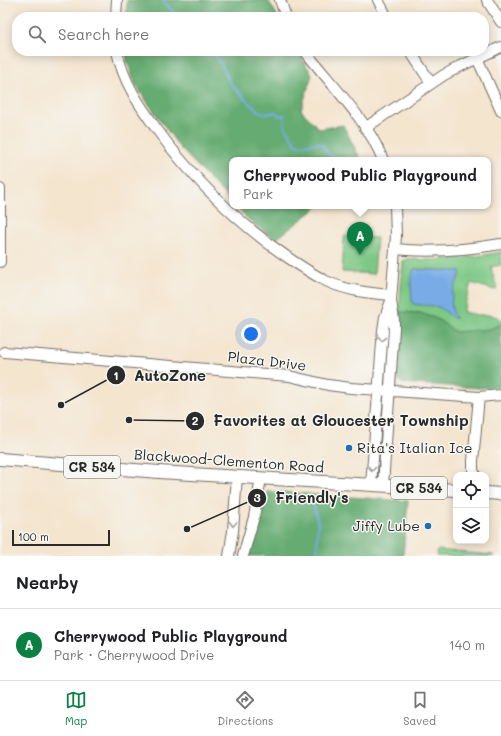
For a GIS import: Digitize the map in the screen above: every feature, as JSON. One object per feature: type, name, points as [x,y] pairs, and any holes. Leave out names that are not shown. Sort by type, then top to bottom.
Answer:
[{"type":"main road","name":"Blackwood-Clementon Road","points":[[0,459],[159,472],[453,490]]},
{"type":"main road","points":[[489,493],[501,494]]},
{"type":"street","points":[[116,12],[117,0]]},
{"type":"street","points":[[280,0],[284,12]]},
{"type":"street","points":[[378,0],[384,12]]},
{"type":"street","points":[[487,0],[501,22]]},
{"type":"street","points":[[489,52],[501,47]]},
{"type":"street","points":[[118,56],[120,66],[130,90],[168,144],[198,180],[246,226],[287,257],[327,282],[358,292],[391,298]]},
{"type":"street","points":[[309,56],[341,95],[365,128],[381,157]]},
{"type":"street","points":[[413,56],[431,83]]},
{"type":"street","points":[[365,128],[431,83],[481,56]]},
{"type":"street","points":[[477,58],[501,111]]},
{"type":"street","points":[[0,188],[0,262]]},
{"type":"street","points":[[383,486],[394,320],[391,298],[395,249],[395,209]]},
{"type":"street","points":[[395,249],[442,251],[473,249],[501,244]]},
{"type":"street","points":[[371,485],[384,324],[391,298]]},
{"type":"street","name":"Plaza Drive","points":[[4,352],[278,374],[350,388],[479,397],[501,395]]},
{"type":"street","points":[[473,472],[479,397]]},
{"type":"street","points":[[229,556],[233,531],[237,476]]},
{"type":"street","points":[[243,556],[254,517],[261,478]]},
{"type":"green space","points":[[127,0],[268,0],[275,12],[126,12]]},
{"type":"green space","points":[[126,56],[301,56],[312,75],[301,110],[319,129],[343,125],[359,157],[229,157],[229,199],[180,148],[136,86]]},
{"type":"green space","points":[[239,209],[315,209],[275,240],[248,219]]},
{"type":"green space","points":[[344,236],[377,238],[374,274],[342,272]]},
{"type":"green space","points":[[501,252],[501,265],[491,267],[497,289],[495,290],[471,283],[463,312],[478,315],[492,315],[501,319],[501,324],[490,329],[455,332],[437,319],[420,313],[399,312],[403,261],[408,259],[431,260],[478,256]]},
{"type":"green space","points":[[399,312],[420,313],[437,319],[455,332],[490,329],[501,324],[501,387],[479,388],[402,383],[397,378],[395,364]]},
{"type":"green space","points":[[267,491],[408,501],[403,556],[250,556]]},
{"type":"green space","points":[[438,550],[493,555],[494,556],[436,556]]},
{"type":"water","points":[[414,269],[460,271],[461,274],[452,296],[453,314],[456,319],[438,307],[412,303],[411,283]]},
{"type":"waterway","points":[[162,0],[173,12]]},
{"type":"waterway","points":[[215,56],[231,84],[261,113],[267,114],[275,112],[280,116],[284,115],[285,127],[296,144],[322,144],[329,155],[335,157]]},
{"type":"waterway","points":[[314,506],[318,523],[317,556]]},
{"type":"place","name":"Cherrywood Public Playground","points":[[360,255]]},
{"type":"place","name":"AutoZone","points":[[61,405]]},
{"type":"place","name":"Favorites at Gloucester Township","points":[[129,420]]},
{"type":"place","name":"Rita's Italian Ice","points":[[349,448]]},
{"type":"place","name":"Jiffy Lube","points":[[428,526]]},
{"type":"place","name":"Friendly's","points":[[187,529]]}]
